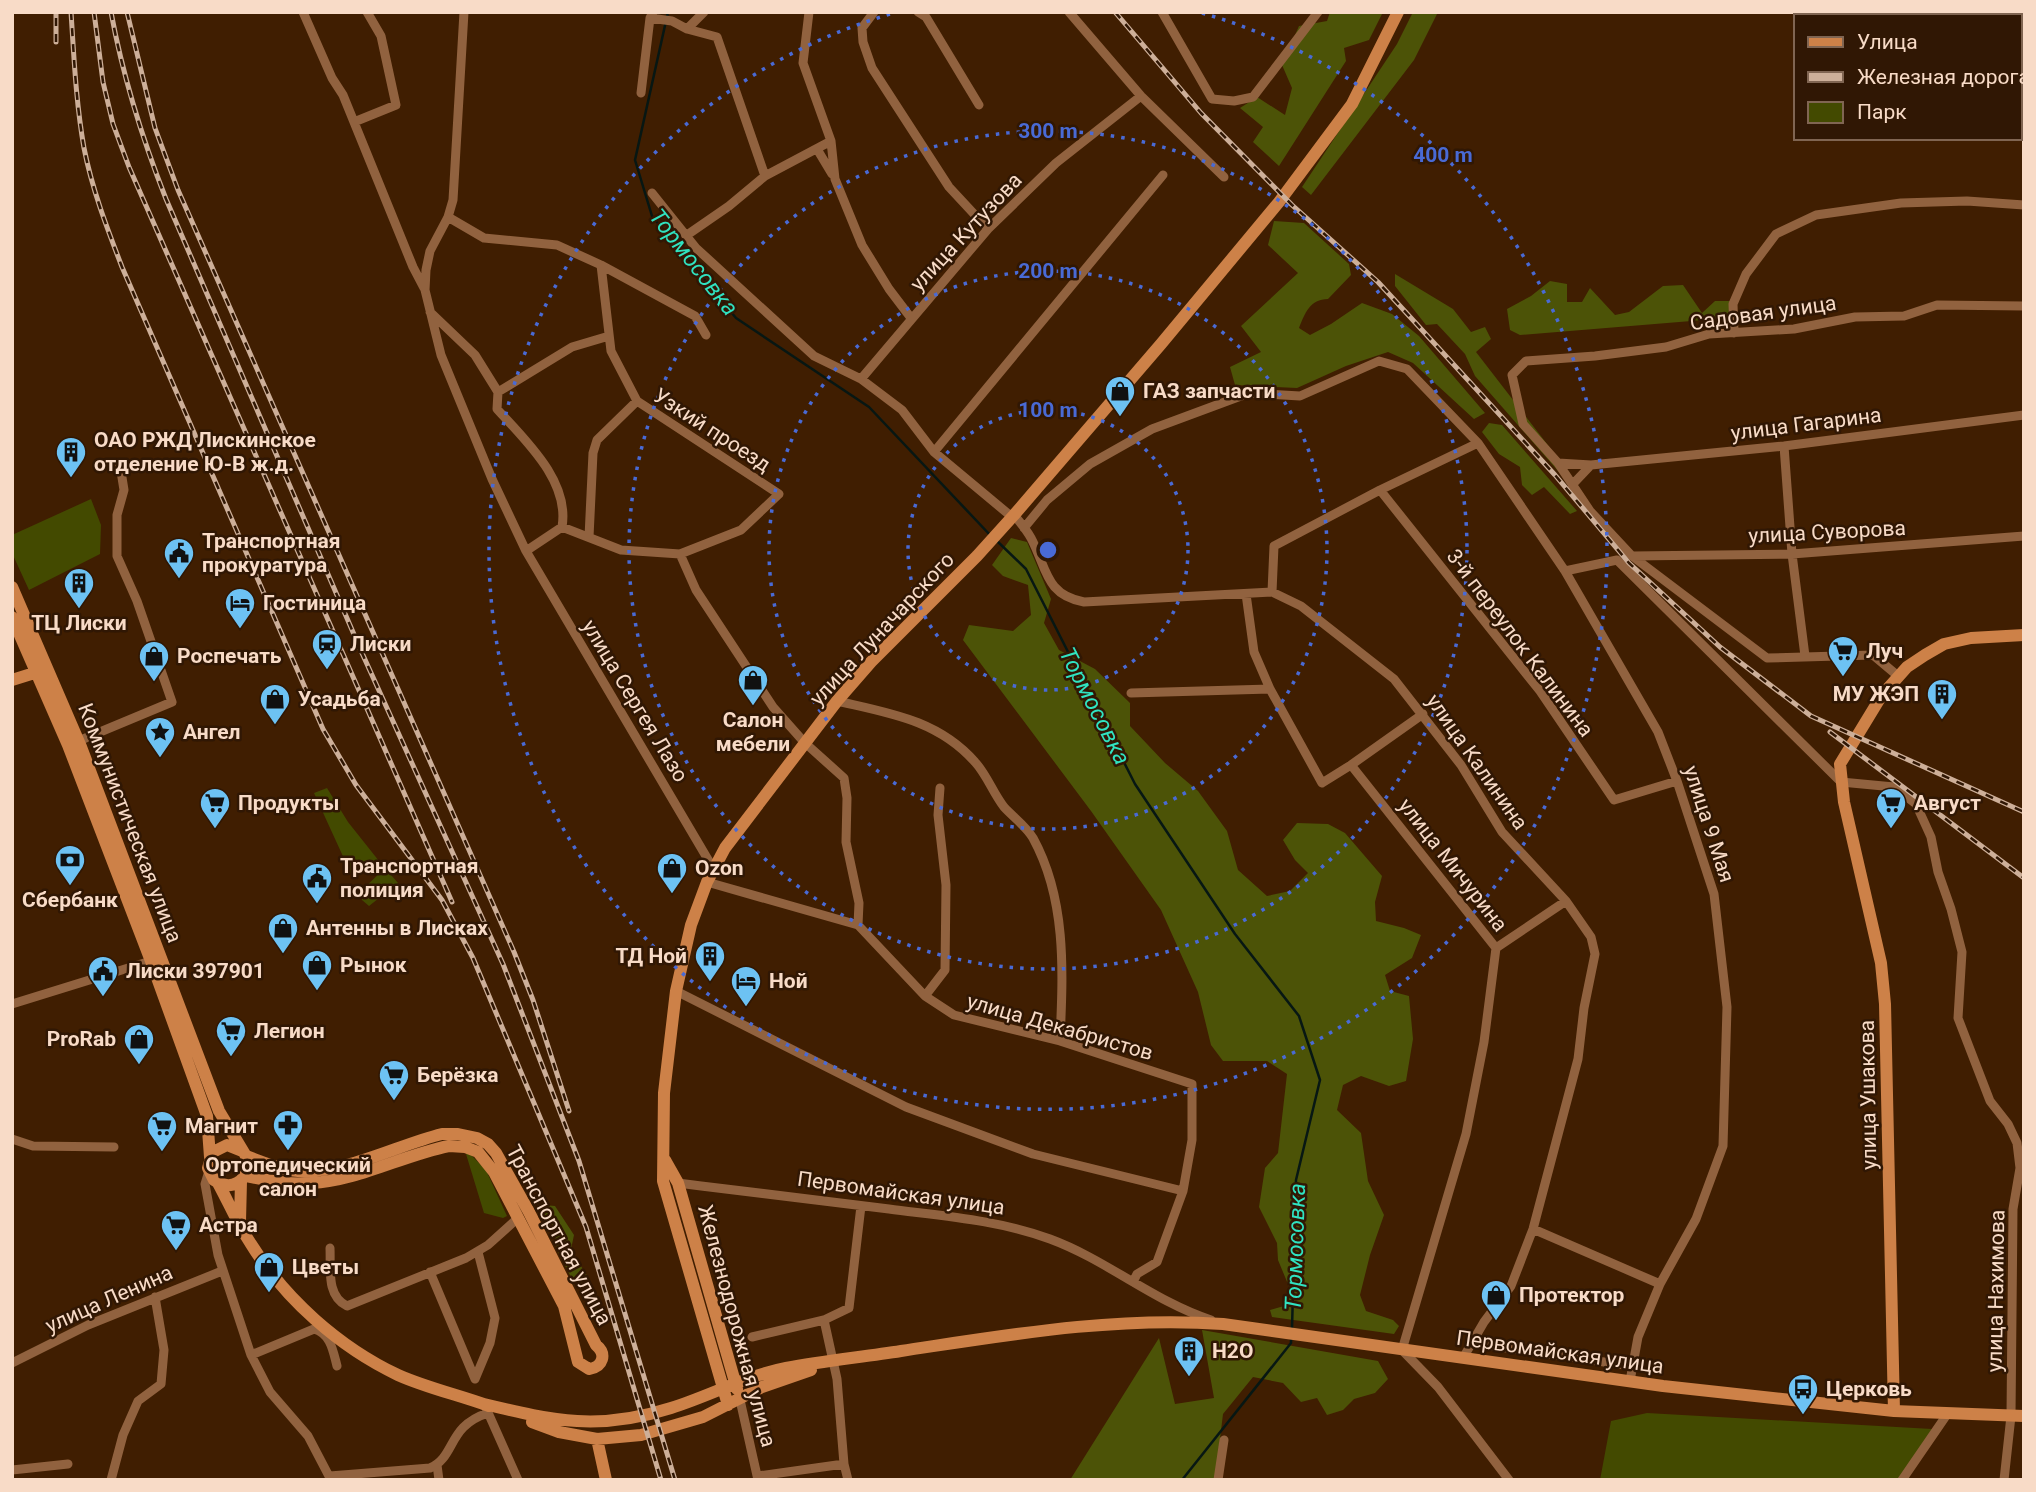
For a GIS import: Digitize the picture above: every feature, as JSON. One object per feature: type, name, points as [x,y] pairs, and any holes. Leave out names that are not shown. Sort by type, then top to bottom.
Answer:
[{"type":"main road","name":"улица Луначарского","points":[[663,1181],[664,1093],[676,991],[688,936],[706,882],[724,848],[837,701],[871,662],[1013,516],[1279,202],[1352,104],[1398,12]]},
{"type":"main road","name":"Коммунистическая улица","points":[[12,587],[42,671],[73,743],[156,959],[219,1111],[244,1153]]},
{"type":"main road","name":"Коммунистическая улица","points":[[12,617],[42,671]]},
{"type":"main road","name":"улица Ушакова","points":[[1894,1411],[1885,1004],[1881,964],[1841,782],[1840,764],[1882,695],[1898,676],[1925,654],[1944,644],[1971,638],[2024,635]]},
{"type":"main road","points":[[12,680],[42,671]]},
{"type":"main road","name":"Коммунистическая улица","points":[[156,959],[207,1116],[210,1157]]},
{"type":"main road","name":"Транспортная улица","points":[[243,1179],[312,1183],[345,1177],[435,1149],[465,1147],[483,1157],[518,1218],[564,1306],[578,1362],[584,1368],[596,1368],[601,1363],[603,1354],[504,1166],[492,1149],[481,1140],[458,1134],[442,1135],[342,1165],[311,1171],[285,1169],[244,1153]]},
{"type":"main road","points":[[241,1228],[243,1179],[248,1168],[244,1153],[233,1146],[222,1146],[210,1157],[209,1171],[218,1183],[241,1228],[259,1257],[284,1288],[315,1319],[348,1345],[400,1376],[486,1409],[559,1432],[597,1439],[606,1480]]},
{"type":"main road","name":"Железнодорожная улица","points":[[664,1156],[678,1183],[729,1386]]},
{"type":"main road","points":[[218,1183],[227,1186],[243,1179]]},
{"type":"main road","points":[[663,1181],[678,1183]]},
{"type":"main road","name":"Железнодорожная улица","points":[[663,1181],[734,1403]]},
{"type":"main road","name":"Первомайская улица","points":[[486,1409],[552,1420],[606,1423],[671,1408],[787,1368],[985,1338],[1150,1321],[1223,1324],[1630,1381],[1894,1411],[2017,1416]]},
{"type":"main road","name":"Транспортная улица","points":[[576,1356],[582,1345],[596,1345]]},
{"type":"main road","name":"Первомайская улица","points":[[597,1439],[640,1435],[703,1417],[762,1387],[834,1362]]},
{"type":"street","points":[[303,12],[355,122],[413,267],[425,290]]},
{"type":"street","points":[[355,122],[396,105],[381,36],[367,12]]},
{"type":"street","points":[[425,290],[430,251],[448,216],[456,181],[464,12]]},
{"type":"street","points":[[687,29],[704,12]]},
{"type":"street","points":[[809,12],[803,63],[831,141],[835,179]]},
{"type":"street","points":[[874,12],[862,28],[863,43],[872,68],[948,187],[988,229]]},
{"type":"street","points":[[918,12],[926,17],[979,105]]},
{"type":"street","points":[[1069,12],[1141,96],[1224,177]]},
{"type":"street","points":[[1162,12],[1212,99],[1234,102],[1253,97],[1318,12]]},
{"type":"street","points":[[641,93],[651,15],[673,16],[687,29],[717,37],[765,176]]},
{"type":"street","name":"улица Кутузова","points":[[861,379],[988,229],[1056,163],[1141,96]]},
{"type":"street","points":[[687,235],[765,176],[831,141]]},
{"type":"street","points":[[817,149],[835,179],[862,245],[889,289],[911,318]]},
{"type":"street","points":[[934,452],[1163,175]]},
{"type":"street","points":[[652,192],[696,248],[814,356],[861,379],[902,410],[934,452],[1013,516],[1024,528],[1049,582],[1069,600],[1084,603],[1272,592],[1274,546],[1380,490],[1478,443]]},
{"type":"street","points":[[1734,333],[1733,304],[1745,274],[1776,234],[1816,215],[1901,203],[1967,201],[2024,205]]},
{"type":"street","points":[[448,216],[484,238],[557,245],[601,265],[695,316],[706,335]]},
{"type":"street","name":"Узкий проезд","points":[[601,265],[611,351],[637,401],[779,495],[741,530],[680,554]]},
{"type":"street","name":"улица Сергея Лазо","points":[[425,290],[441,355],[469,425],[526,551],[713,868]]},
{"type":"street","name":"Садовая улица","points":[[1558,463],[1523,424],[1512,375],[1526,361],[1666,347],[1709,334],[1794,329],[1855,317],[1903,316],[1937,305],[2024,306]]},
{"type":"street","points":[[429,312],[475,355],[498,392],[497,409],[533,449],[557,486],[564,516],[562,527],[526,551]]},
{"type":"street","points":[[498,392],[572,347],[609,337]]},
{"type":"street","name":"улица 9 Мая","points":[[1024,528],[1047,500],[1090,464],[1152,429],[1249,393],[1300,396],[1379,360],[1407,369],[1478,443],[1565,571],[1658,732],[1677,780],[1714,894],[1727,1007],[1723,1146],[1696,1219],[1660,1284],[1638,1337],[1630,1381]]},
{"type":"street","points":[[589,537],[593,453],[597,440],[637,401]]},
{"type":"street","name":"улица Гагарина","points":[[1558,463],[1591,464],[1784,446],[2024,415]]},
{"type":"street","points":[[1784,446],[1792,554],[1805,656]]},
{"type":"street","points":[[1558,463],[1590,512],[1632,556],[1767,657],[1873,655],[1898,676]]},
{"type":"street","points":[[1572,485],[1591,464]]},
{"type":"street","points":[[73,743],[172,702],[137,601],[117,556],[117,515],[124,490],[120,465]]},
{"type":"street","name":"3-й переулок Калинина","points":[[1380,490],[1540,691],[1614,800],[1677,780]]},
{"type":"street","points":[[562,527],[621,550],[680,554],[696,590],[773,707],[804,742],[844,778],[847,798],[846,842],[859,903],[858,925],[706,882]]},
{"type":"street","name":"улица Суворова","points":[[1632,556],[1792,554],[2024,536]]},
{"type":"street","points":[[1565,571],[1617,560],[1841,782]]},
{"type":"street","name":"улица Калинина","points":[[1272,592],[1301,606],[1394,679],[1461,765],[1502,832],[1566,901],[1591,937],[1595,954],[1584,1008],[1578,1059],[1533,1229],[1511,1286],[1484,1322],[1463,1358]]},
{"type":"street","points":[[1246,594],[1254,652],[1270,689],[1322,783],[1423,714]]},
{"type":"street","points":[[1131,693],[1270,689]]},
{"type":"street","points":[[837,701],[900,715],[942,732],[976,763],[1003,806],[1032,836],[1058,904],[1063,978],[1059,1041]]},
{"type":"street","name":"улица Мичурина","points":[[1351,765],[1496,948],[1484,1042],[1466,1134],[1402,1350]]},
{"type":"street","name":"улица Нахимова","points":[[1841,782],[1894,788],[1916,804],[1931,837],[1938,873],[1962,952],[1958,1018],[1990,1101],[2008,1124],[2017,1143],[2020,1168],[2013,1209],[2017,1416],[2004,1480]]},
{"type":"street","points":[[925,996],[946,970],[946,885],[938,815],[940,788]]},
{"type":"street","points":[[1496,948],[1566,901]]},
{"type":"street","name":"улица Декабристов","points":[[858,925],[925,996],[954,1015],[1059,1041],[1192,1084],[1192,1140],[1183,1191]]},
{"type":"street","points":[[12,1004],[156,959]]},
{"type":"street","points":[[676,991],[906,1107],[1033,1154],[1183,1191],[1157,1262],[1137,1274],[1133,1282]]},
{"type":"street","points":[[12,1139],[33,1146],[114,1147]]},
{"type":"street","points":[[209,1171],[205,1184],[222,1271],[251,1355],[270,1392],[308,1436],[331,1478],[430,1468],[437,1465],[464,1424],[486,1409],[518,1480]]},
{"type":"street","name":"Первомайская улица","points":[[678,1183],[974,1220],[1014,1228],[1088,1255],[1167,1303],[1223,1324]]},
{"type":"street","points":[[752,1337],[824,1320],[849,1308],[861,1206]]},
{"type":"street","points":[[330,1248],[332,1290],[336,1299],[346,1306],[478,1252],[518,1218]]},
{"type":"street","points":[[1533,1229],[1660,1284]]},
{"type":"street","points":[[429,1272],[475,1378],[490,1343],[495,1318],[478,1252]]},
{"type":"street","name":"улица Ленина","points":[[12,1363],[88,1325],[222,1271]]},
{"type":"street","points":[[111,1480],[123,1435],[138,1401],[161,1384],[164,1350],[155,1297]]},
{"type":"street","points":[[824,1320],[834,1362],[844,1464],[849,1480]]},
{"type":"street","points":[[251,1355],[314,1329],[321,1331],[329,1339],[337,1366]]},
{"type":"street","points":[[1472,1343],[1632,1366]]},
{"type":"street","points":[[1402,1350],[1438,1387],[1509,1480]]},
{"type":"street","name":"Железнодорожная улица","points":[[734,1403],[758,1478]]},
{"type":"street","points":[[1902,1480],[1948,1413]]},
{"type":"street","points":[[1218,1480],[1224,1440]]},
{"type":"street","points":[[12,1470],[68,1464]]},
{"type":"street","points":[[758,1478],[844,1464]]},
{"type":"street","points":[[437,1465],[439,1480]]},
{"type":"green space","points":[[1330,12],[1383,12],[1369,40],[1344,48],[1346,61],[1279,166],[1253,142],[1263,127],[1240,108],[1257,97],[1285,115],[1292,88],[1282,65],[1299,26],[1327,21]]},
{"type":"green space","points":[[1413,12],[1438,12],[1414,60],[1311,195],[1302,187],[1397,44]]},
{"type":"green space","points":[[1274,221],[1304,223],[1349,264],[1351,275],[1328,299],[1312,304],[1299,328],[1310,335],[1362,303],[1392,314],[1419,336],[1485,413],[1474,419],[1413,363],[1388,352],[1346,366],[1297,388],[1235,385],[1230,367],[1261,352],[1241,326],[1298,273],[1268,245]]},
{"type":"green space","points":[[1395,274],[1453,309],[1471,332],[1485,327],[1491,339],[1476,352],[1571,475],[1565,479],[1475,376],[1465,354],[1437,324],[1426,325],[1395,286]]},
{"type":"green space","points":[[1550,281],[1567,284],[1567,302],[1582,302],[1590,288],[1615,315],[1629,312],[1663,286],[1683,285],[1702,313],[1715,301],[1730,301],[1728,318],[1520,335],[1510,330],[1507,309],[1531,296]]},
{"type":"green space","points":[[1489,423],[1502,425],[1577,511],[1570,514],[1544,487],[1532,495],[1522,485],[1520,467],[1499,454],[1482,432]]},
{"type":"green space","points":[[91,499],[101,525],[100,554],[29,590],[12,553],[12,535]]},
{"type":"green space","points":[[1011,538],[1027,542],[1051,599],[1044,623],[1059,650],[1095,669],[1130,703],[1130,726],[1165,763],[1198,791],[1227,831],[1238,870],[1267,896],[1290,891],[1308,873],[1295,860],[1283,840],[1297,823],[1328,824],[1345,833],[1382,876],[1375,902],[1376,921],[1421,935],[1412,958],[1385,975],[1390,991],[1409,996],[1413,1039],[1406,1081],[1389,1086],[1361,1076],[1343,1085],[1337,1110],[1361,1133],[1368,1181],[1384,1215],[1360,1295],[1366,1311],[1393,1320],[1399,1326],[1394,1334],[1272,1317],[1270,1310],[1284,1306],[1290,1289],[1278,1260],[1277,1243],[1259,1207],[1265,1168],[1278,1153],[1287,1074],[1267,1061],[1223,1061],[1211,1045],[1198,992],[1161,910],[963,640],[969,625],[1013,631],[1031,615],[1028,585],[1003,576],[992,565]]},
{"type":"green space","points":[[327,788],[348,822],[379,861],[361,875],[352,876],[314,793]]},
{"type":"green space","points":[[385,868],[398,883],[369,906],[362,900],[362,890]]},
{"type":"green space","points":[[469,1153],[486,1170],[507,1216],[503,1218],[484,1213],[466,1154]]},
{"type":"green space","points":[[544,1205],[555,1206],[574,1235],[570,1254],[581,1265],[590,1281],[596,1299],[596,1314],[590,1311],[587,1293],[573,1281],[556,1248],[555,1228],[542,1214]]},
{"type":"green space","points":[[1202,1330],[1378,1361],[1388,1379],[1375,1393],[1354,1399],[1343,1410],[1327,1415],[1317,1398],[1301,1402],[1283,1383],[1253,1377],[1223,1414],[1215,1480],[1070,1480],[1159,1338],[1175,1404],[1214,1398]]},
{"type":"green space","points":[[1647,1413],[1932,1429],[1898,1480],[1600,1480],[1611,1421]]},
{"type":"waterway","name":"Тормосовка","points":[[668,12],[635,160],[652,216],[736,318],[869,407],[991,536]]},
{"type":"waterway","name":"Тормосовка","points":[[996,540],[1026,569],[1135,784],[1235,934],[1299,1016],[1320,1080],[1296,1180],[1292,1329]]},
{"type":"waterway","name":"Тормосовка","points":[[1182,1480],[1291,1343],[1291,1339]]},
{"type":"railway","points":[[56,12],[56,42]]},
{"type":"railway","points":[[71,12],[77,97],[84,148],[105,223],[122,267],[323,729],[356,785],[442,900],[473,958],[586,1227],[661,1480]]},
{"type":"railway","points":[[94,12],[103,82],[113,124],[129,167],[452,902]]},
{"type":"railway","points":[[111,12],[134,107],[166,199],[362,653],[503,964],[579,1161],[675,1480]]},
{"type":"railway","points":[[127,12],[155,128],[178,190],[514,952],[533,1000],[569,1111]]},
{"type":"railway","points":[[1115,12],[1201,113],[1292,205],[1378,282],[1555,475],[1629,563],[1720,647],[1811,716],[2024,812]]},
{"type":"railway","points":[[1830,732],[2024,878]]},
{"type":"place","name":"ГАЗ запчасти","points":[[1120,418]]},
{"type":"place","name":"ОАО РЖД Лискинское отделение Ю-В ж.д.","points":[[71,479]]},
{"type":"place","name":"Транспортная прокуратура","points":[[179,580]]},
{"type":"place","name":"ТЦ Лиски","points":[[79,610]]},
{"type":"place","name":"Гостиница","points":[[240,630]]},
{"type":"place","name":"Лиски","points":[[327,671]]},
{"type":"place","name":"Луч","points":[[1843,678]]},
{"type":"place","name":"Роспечать","points":[[154,683]]},
{"type":"place","name":"Салон мебели","points":[[753,707]]},
{"type":"place","name":"МУ ЖЭП","points":[[1942,721]]},
{"type":"place","name":"Усадьба","points":[[275,726]]},
{"type":"place","name":"Ангел","points":[[160,759]]},
{"type":"place","name":"Продукты","points":[[215,830]]},
{"type":"place","name":"Август","points":[[1891,830]]},
{"type":"place","name":"Сбербанк","points":[[70,887]]},
{"type":"place","name":"Ozon","points":[[672,895]]},
{"type":"place","name":"Транспортная полиция","points":[[317,905]]},
{"type":"place","name":"Антенны в Лисках","points":[[283,955]]},
{"type":"place","name":"ТД Ной","points":[[710,983]]},
{"type":"place","name":"Рынок","points":[[317,992]]},
{"type":"place","name":"Лиски 397901","points":[[103,998]]},
{"type":"place","name":"Ной","points":[[746,1008]]},
{"type":"place","name":"Легион","points":[[231,1058]]},
{"type":"place","name":"ProRab","points":[[139,1066]]},
{"type":"place","name":"Берёзка","points":[[394,1102]]},
{"type":"place","name":"Ортопедический салон","points":[[288,1152]]},
{"type":"place","name":"Магнит","points":[[162,1153]]},
{"type":"place","name":"Астра","points":[[176,1252]]},
{"type":"place","name":"Цветы","points":[[269,1294]]},
{"type":"place","name":"Протектор","points":[[1496,1322]]},
{"type":"place","name":"H2O","points":[[1189,1378]]},
{"type":"place","name":"Церковь","points":[[1803,1416]]}]
